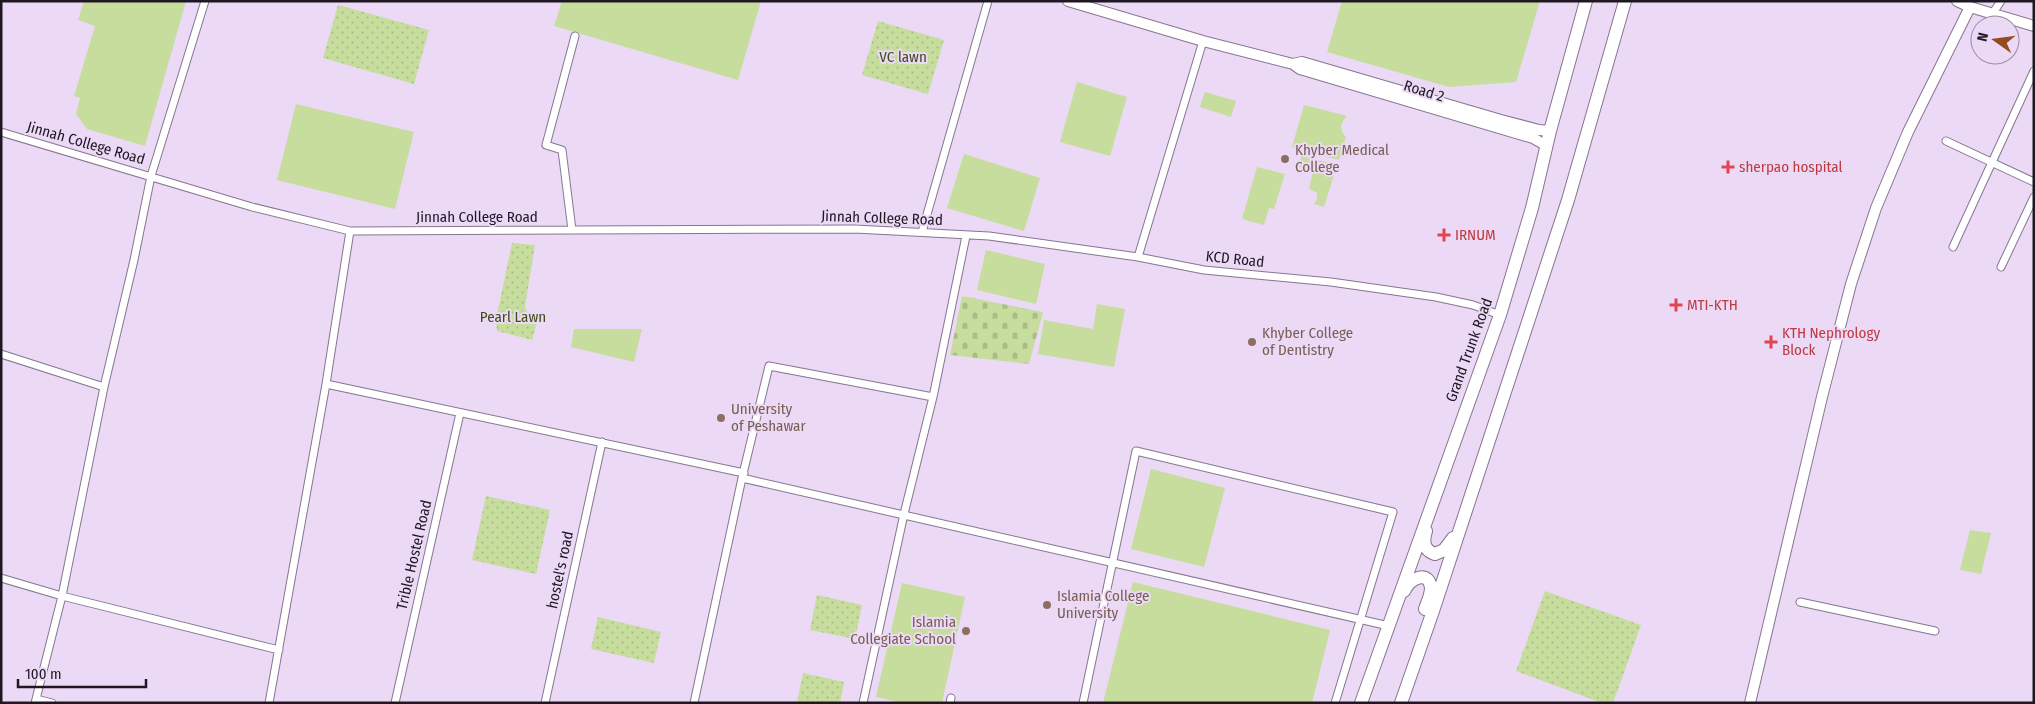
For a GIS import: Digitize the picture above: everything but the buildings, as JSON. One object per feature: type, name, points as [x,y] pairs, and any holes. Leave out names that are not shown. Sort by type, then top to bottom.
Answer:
[{"type":"highway","name":"Grand Trunk Road","points":[[1361,703],[1500,315],[1532,208],[1550,131],[1586,1]]},
{"type":"highway","points":[[1430,507],[1424,544],[1428,551],[1435,554],[1444,550],[1462,523],[1568,200],[1625,1]]},
{"type":"highway","points":[[1401,703],[1471,496]]},
{"type":"highway","points":[[1389,624],[1410,581],[1420,578],[1428,582],[1431,588],[1430,595],[1414,647],[1410,679]]},
{"type":"street","points":[[52,703],[36,701],[62,596],[104,387],[134,260],[151,176],[204,1]]},
{"type":"street","points":[[922,232],[988,1]]},
{"type":"street","name":"Road 2","points":[[1068,1],[1293,64],[1300,69],[1533,138],[1547,146]]},
{"type":"street","points":[[1957,1],[1970,7],[2034,26]]},
{"type":"street","points":[[1992,14],[2001,1]]},
{"type":"street","points":[[1750,703],[1822,397],[1851,284],[1876,208],[1908,132],[1970,7]]},
{"type":"street","points":[[572,230],[562,150],[546,145],[575,36]]},
{"type":"street","points":[[1138,257],[1204,40]]},
{"type":"street","name":"Road 2","points":[[1293,64],[1302,62],[1501,120],[1538,130],[1550,131]]},
{"type":"street","points":[[1953,247],[2034,71]]},
{"type":"street","name":"Jinnah College Road","points":[[1,132],[252,207],[350,232],[855,229],[966,236]]},
{"type":"street","points":[[1946,141],[2034,182]]},
{"type":"street","points":[[2001,267],[2034,197]]},
{"type":"street","points":[[269,703],[326,384],[350,232]]},
{"type":"street","points":[[863,703],[904,514],[933,397],[966,236]]},
{"type":"street","name":"KCD Road","points":[[966,236],[990,236],[1138,257],[1204,270],[1331,282],[1436,297],[1473,305],[1500,315]]},
{"type":"street","points":[[1,354],[104,387]]},
{"type":"street","points":[[694,703],[743,475],[769,366],[933,397]]},
{"type":"street","points":[[326,384],[602,442],[904,514],[1389,624]]},
{"type":"street","name":"Trible Hostel Road","points":[[395,703],[460,413]]},
{"type":"street","name":"hostel's road","points":[[545,703],[602,442]]},
{"type":"street","points":[[1083,703],[1136,451],[1393,512],[1334,703]]},
{"type":"street","points":[[1,578],[62,596],[279,650]]},
{"type":"street","points":[[1800,602],[1935,631]]},
{"type":"green space","points":[[84,1],[186,1],[145,146],[87,129],[76,114],[80,98],[74,96],[95,26],[78,20]]},
{"type":"green space","points":[[562,1],[761,1],[738,80],[554,26]]},
{"type":"green space","points":[[1342,1],[1540,1],[1516,82],[1449,87],[1327,52]]},
{"type":"green space","points":[[338,5],[429,30],[414,84],[323,58]]},
{"type":"green space","name":"VC lawn","points":[[878,21],[944,40],[928,94],[862,75]]},
{"type":"green space","points":[[1077,82],[1127,97],[1110,156],[1060,142]]},
{"type":"green space","points":[[1205,92],[1236,101],[1231,117],[1200,107]]},
{"type":"green space","points":[[296,104],[414,132],[395,209],[277,180]]},
{"type":"green space","points":[[1304,105],[1347,116],[1341,126],[1342,132],[1346,137],[1339,160],[1292,147]]},
{"type":"green space","points":[[964,154],[1040,178],[1024,231],[947,208]]},
{"type":"green space","points":[[1301,156],[1337,165],[1324,207],[1314,204],[1317,199],[1317,193],[1309,189],[1313,171],[1299,167]]},
{"type":"green space","points":[[1257,167],[1285,174],[1274,209],[1269,208],[1264,225],[1242,219]]},
{"type":"green space","name":"Pearl Lawn","points":[[512,243],[535,245],[525,306],[527,312],[539,314],[532,340],[497,331],[496,320]]},
{"type":"green space","points":[[986,250],[1045,264],[1036,304],[977,290]]},
{"type":"green space","points":[[962,296],[1043,312],[1029,364],[950,355]]},
{"type":"green space","points":[[1097,304],[1125,309],[1114,367],[1038,354],[1044,320],[1093,329]]},
{"type":"green space","points":[[574,329],[642,329],[634,362],[571,347]]},
{"type":"green space","points":[[1151,469],[1225,488],[1204,567],[1131,549]]},
{"type":"green space","points":[[486,496],[550,510],[536,574],[472,560]]},
{"type":"green space","points":[[1970,530],[1991,533],[1981,574],[1960,570]]},
{"type":"green space","points":[[1133,582],[1330,630],[1312,703],[1103,703]]},
{"type":"green space","points":[[902,583],[965,597],[942,703],[903,703],[876,697]]},
{"type":"green space","points":[[1545,591],[1641,625],[1613,703],[1602,703],[1516,671]]},
{"type":"green space","points":[[817,595],[862,605],[855,639],[810,630]]},
{"type":"green space","points":[[598,617],[661,632],[654,663],[591,649]]},
{"type":"green space","points":[[803,673],[844,682],[840,703],[797,703]]},
{"type":"place","name":"Khyber Medical College","points":[[1285,159]]},
{"type":"place","name":"sherpao hospital","points":[[1728,167]]},
{"type":"place","name":"IRNUM","points":[[1444,235]]},
{"type":"place","name":"MTI-KTH","points":[[1676,305]]},
{"type":"place","name":"Khyber College of Dentistry","points":[[1252,342]]},
{"type":"place","name":"KTH Nephrology Block","points":[[1771,342]]},
{"type":"place","name":"University of Peshawar","points":[[721,418]]},
{"type":"place","name":"Islamia College University","points":[[1047,605]]},
{"type":"place","name":"Islamia Collegiate School","points":[[966,631]]}]
